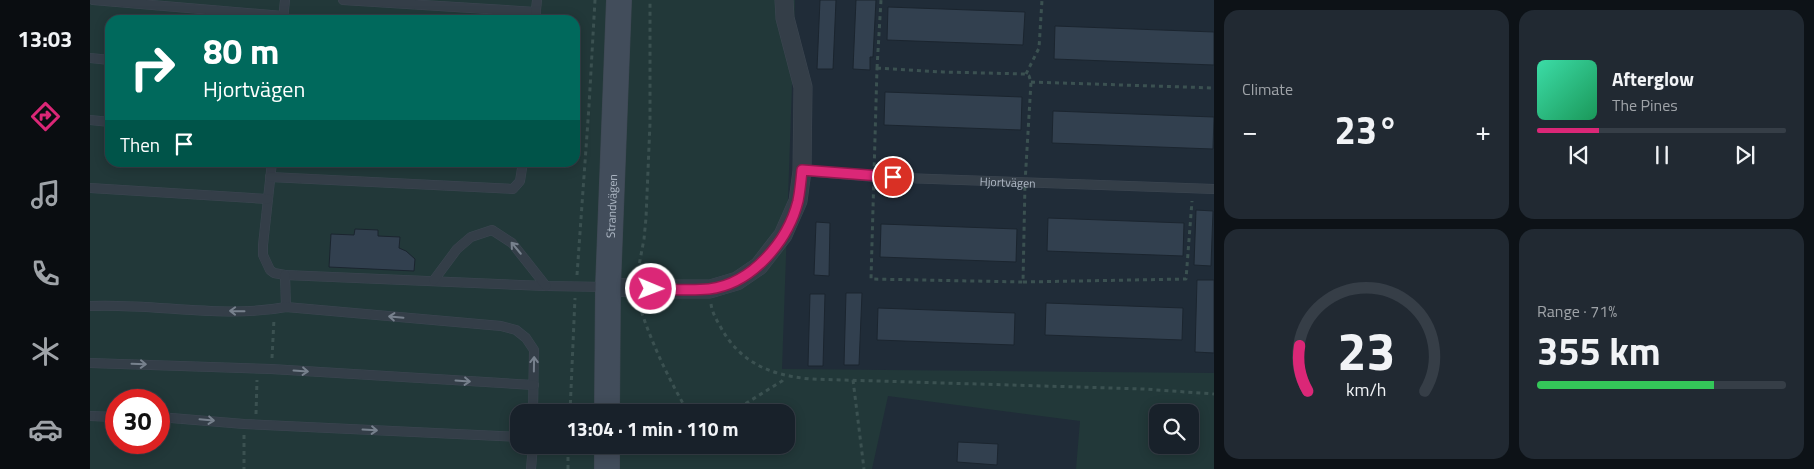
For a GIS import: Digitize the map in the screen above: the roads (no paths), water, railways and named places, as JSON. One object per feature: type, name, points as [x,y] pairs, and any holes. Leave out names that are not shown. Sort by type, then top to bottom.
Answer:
[{"type":"street","name":"Strandvägen","points":[[607,404],[608,287],[619,0]]},
{"type":"street","points":[[608,287],[710,289],[738,281],[759,266],[783,235],[798,201],[802,170],[803,87],[784,18],[784,0]]},
{"type":"street","points":[[607,454],[607,469]]},
{"type":"lane","points":[[93,0],[251,15]]},
{"type":"lane","points":[[283,15],[285,0]]},
{"type":"lane","points":[[343,0],[524,15]]},
{"type":"lane","points":[[536,15],[537,0]]},
{"type":"lane","points":[[90,58],[105,60]]},
{"type":"lane","points":[[90,120],[105,122]]},
{"type":"lane","points":[[271,167],[263,255],[270,270],[274,273],[546,286],[608,287]]},
{"type":"lane","points":[[270,177],[513,189],[520,182],[522,167]]},
{"type":"lane","name":"Hjortvägen","points":[[802,170],[875,177],[1214,189]]},
{"type":"lane","points":[[90,188],[268,198]]},
{"type":"lane","points":[[434,280],[457,249],[471,237],[492,230],[512,243],[546,286]]},
{"type":"lane","points":[[285,275],[286,308]]},
{"type":"lane","points":[[90,306],[120,305],[263,312],[286,308],[501,326],[516,330],[526,338],[534,350],[533,404]]},
{"type":"lane","points":[[90,363],[258,368],[534,385]]},
{"type":"lane","points":[[90,416],[105,417]]},
{"type":"lane","points":[[170,418],[244,424],[510,437]]},
{"type":"lane","points":[[531,469],[532,454]]}]
